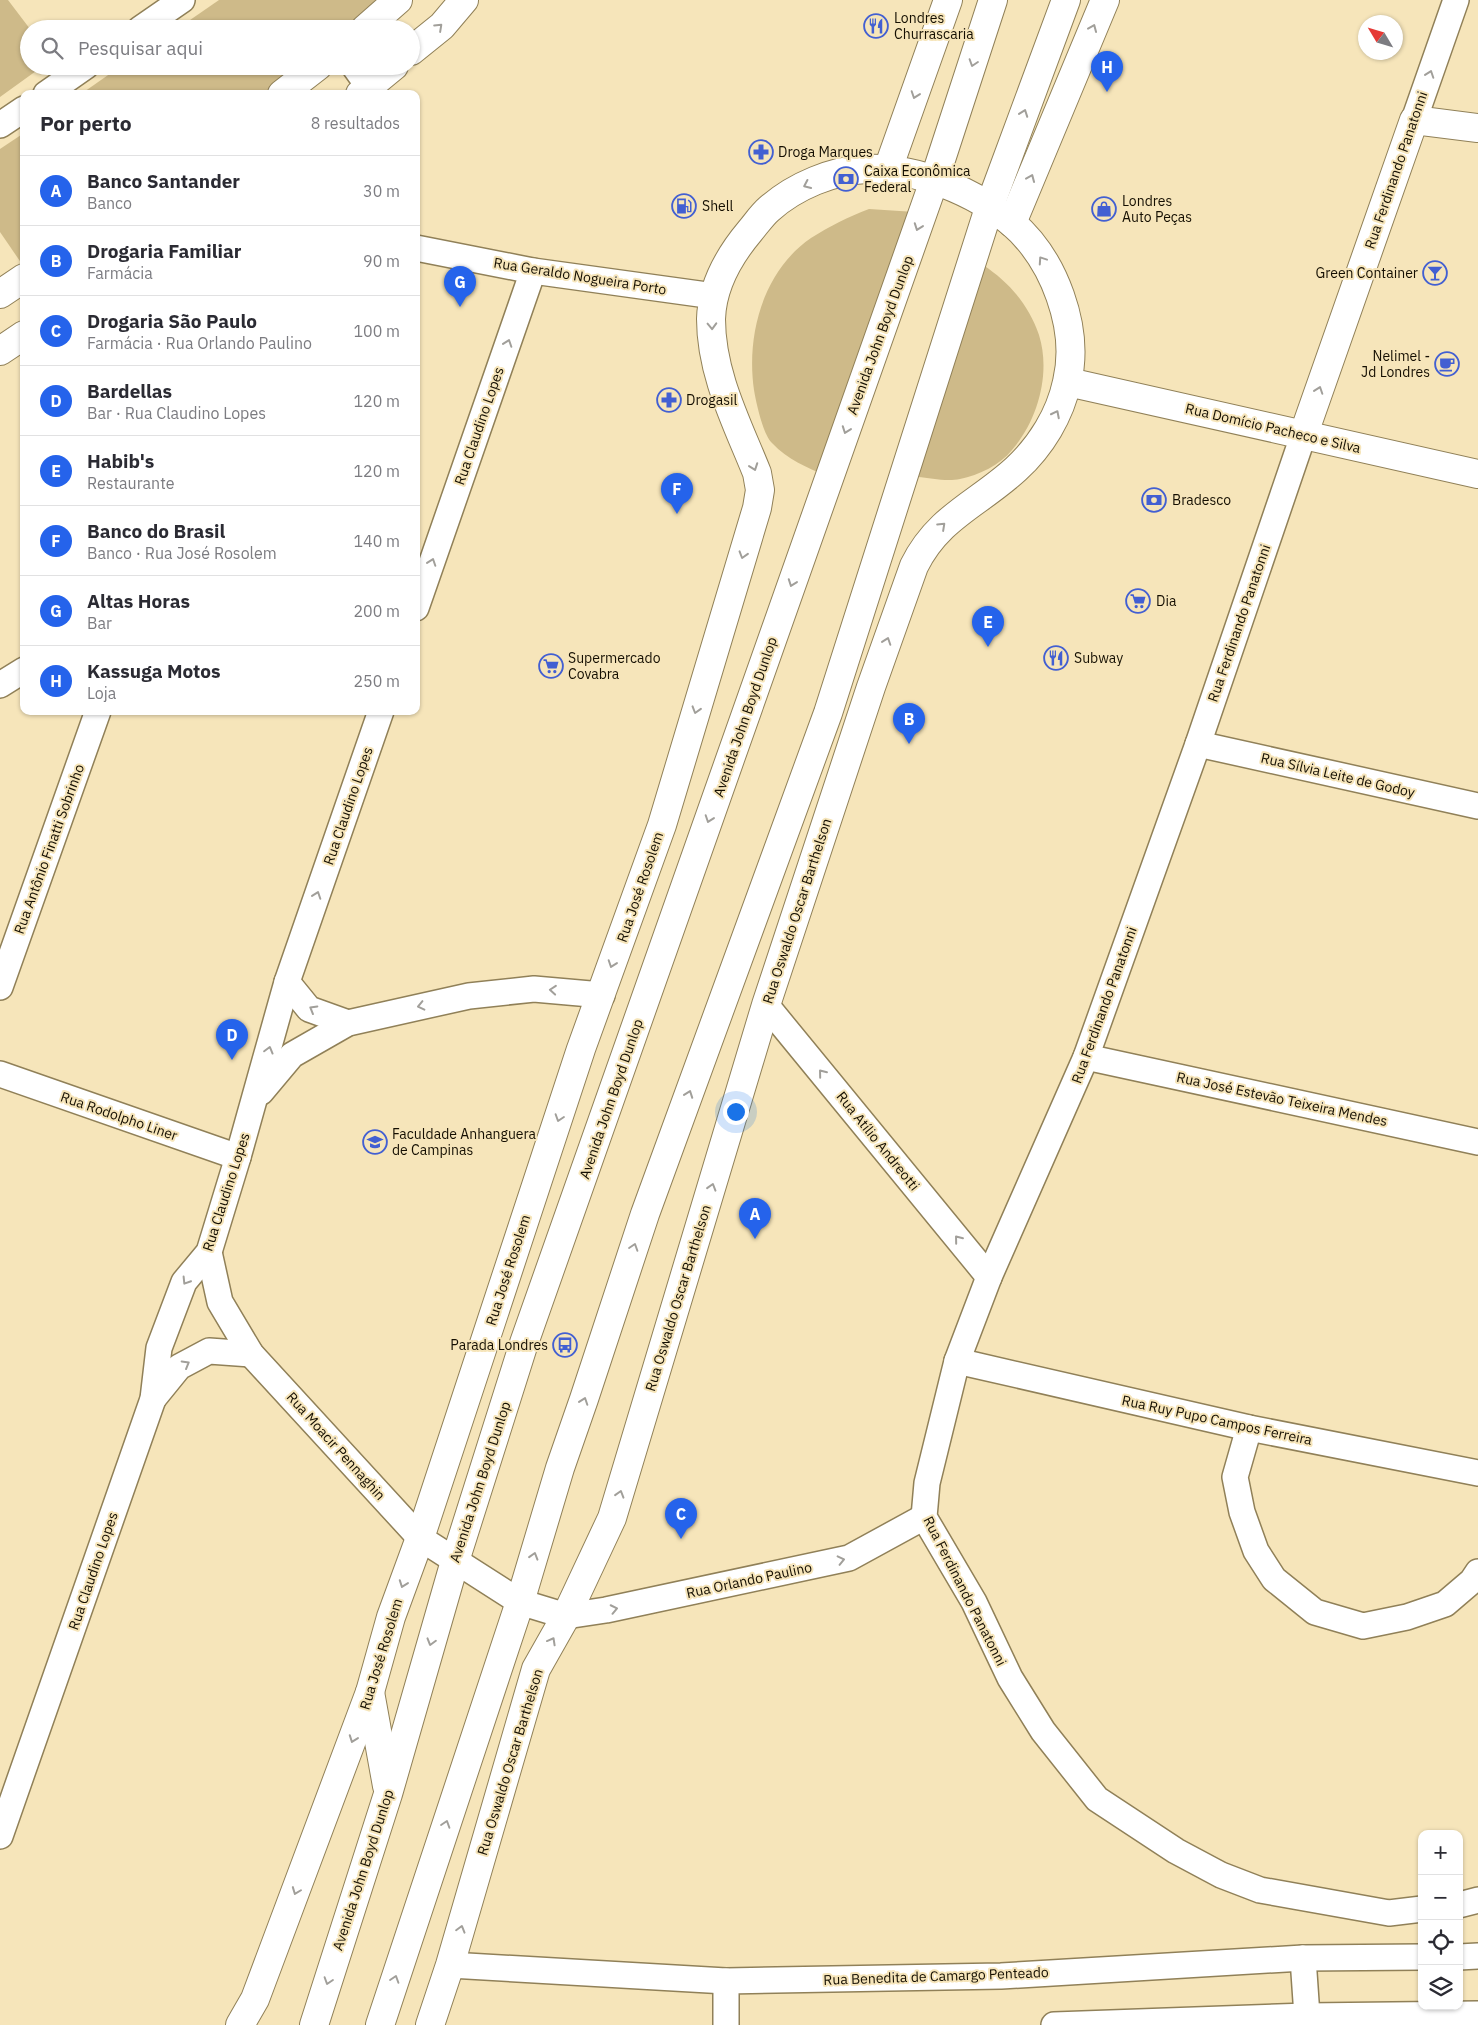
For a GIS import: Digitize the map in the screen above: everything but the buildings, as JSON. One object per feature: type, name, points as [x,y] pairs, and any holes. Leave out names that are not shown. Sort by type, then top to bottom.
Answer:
[{"type":"street","points":[[153,20],[182,0]]},
{"type":"street","points":[[375,20],[398,0]]},
{"type":"street","points":[[420,44],[442,26],[464,0]]},
{"type":"street","points":[[888,170],[948,0]]},
{"type":"street","name":"Avenida John Boyd Dunlop","points":[[314,2025],[388,1794],[455,1561],[524,1343],[934,181],[994,0]]},
{"type":"street","points":[[380,2025],[520,1602],[560,1468],[645,1214],[828,713],[989,208],[1066,0]]},
{"type":"street","points":[[1012,223],[1105,0]]},
{"type":"street","name":"Rua Ferdinando Panatonni","points":[[1418,1909],[1389,1913],[1260,1890],[1221,1875],[1176,1850],[1097,1799],[1043,1731],[1010,1678],[974,1602],[924,1516],[927,1483],[957,1361],[989,1277],[1086,1057],[1198,744],[1303,436],[1456,0]]},
{"type":"street","points":[[52,90],[73,75]]},
{"type":"street","points":[[287,90],[306,75]]},
{"type":"street","points":[[363,85],[379,75]]},
{"type":"street","points":[[0,125],[20,112]]},
{"type":"street","points":[[1414,120],[1478,128]]},
{"type":"street","points":[[714,296],[724,268],[735,249],[768,210],[806,184],[830,176],[865,169],[888,170],[934,181],[971,196],[1012,223],[1042,259],[1051,274],[1067,316],[1072,357],[1068,382]]},
{"type":"street","name":"Rua Geraldo Nogueira Porto","points":[[420,249],[532,271],[714,296]]},
{"type":"street","name":"Rua Claudino Lopes","points":[[420,596],[532,271]]},
{"type":"street","points":[[0,294],[20,281]]},
{"type":"street","name":"Rua José Rosolem","points":[[240,2025],[255,1999],[370,1692],[391,1618],[420,1538],[582,1049],[662,825],[757,508],[760,490],[757,472],[718,375],[711,317],[714,296]]},
{"type":"street","points":[[0,351],[20,338]]},
{"type":"street","name":"Rua Domício Pacheco e Silva","points":[[1068,382],[1478,474]]},
{"type":"street","name":"Rua Oswaldo Oscar Barthelson","points":[[430,2025],[450,1965],[536,1669],[566,1616],[612,1518],[766,1005],[871,687],[914,566],[923,548],[935,532],[949,519],[1016,469],[1031,453],[1046,434],[1059,409],[1068,382]]},
{"type":"street","points":[[0,685],[20,672]]},
{"type":"street","name":"Rua Antônio Finatti Sobrinho","points":[[0,987],[97,715]]},
{"type":"street","name":"Rua Claudino Lopes","points":[[0,1836],[153,1399],[159,1348],[184,1282],[209,1252],[256,1097],[287,982],[380,715]]},
{"type":"street","name":"Rua Sílvia Leite de Godoy","points":[[1198,744],[1478,806]]},
{"type":"street","points":[[287,982],[309,1009],[348,1023]]},
{"type":"street","points":[[256,1097],[292,1056],[348,1023],[468,996],[534,989],[602,995]]},
{"type":"street","name":"Rua Atílio Andreotti","points":[[766,1005],[989,1277]]},
{"type":"street","name":"Rua José Estevão Teixeira Mendes","points":[[1086,1057],[1478,1142]]},
{"type":"street","name":"Rua Rodolpho Liner","points":[[0,1074],[238,1157]]},
{"type":"street","name":"Rua Moacir Pennaghin","points":[[209,1252],[220,1302],[251,1354],[420,1538],[520,1602],[566,1616]]},
{"type":"street","points":[[153,1399],[179,1367],[209,1351],[251,1354]]},
{"type":"street","name":"Rua Ruy Pupo Campos Ferreira","points":[[957,1361],[1249,1428],[1478,1474]]},
{"type":"street","points":[[1249,1428],[1235,1477],[1242,1512],[1256,1550],[1274,1579],[1315,1612],[1363,1626],[1407,1617],[1444,1604],[1472,1581],[1478,1572]]},
{"type":"street","name":"Rua Orlando Paulino","points":[[566,1616],[606,1610],[849,1558],[924,1516]]},
{"type":"street","points":[[370,1692],[388,1794]]},
{"type":"street","points":[[1463,1904],[1478,1900]]},
{"type":"street","name":"Rua Benedita de Camargo Penteado","points":[[450,1965],[726,1981],[1001,1976],[1303,1958],[1418,1957]]},
{"type":"street","points":[[1303,1958],[1306,2020]]},
{"type":"street","points":[[726,1981],[726,2025]]},
{"type":"street","points":[[1054,2025],[1306,2020],[1478,2014]]},
{"type":"shaded area","points":[[0,0],[8,0],[23,20],[20,20],[20,75],[31,75],[0,97]]},
{"type":"shaded area","points":[[219,0],[392,0],[368,20],[190,20]]},
{"type":"shaded area","points":[[108,75],[293,75],[273,90],[87,90]]},
{"type":"shaded area","points":[[20,136],[20,261],[0,232],[0,149]]},
{"type":"shaded area","points":[[869,209],[915,212],[827,476],[791,459],[772,443],[766,433],[756,402],[752,369],[756,326],[761,306],[770,286],[794,252],[811,238]]},
{"type":"shaded area","points":[[983,265],[1010,287],[1024,304],[1035,324],[1039,335],[1044,365],[1040,396],[1029,425],[1021,438],[1007,455],[989,469],[955,480],[918,477]]},
{"type":"place","name":"Londres Churrascaria","points":[[876,26]]},
{"type":"place","name":"Kassuga Motos","points":[[1107,92]]},
{"type":"place","name":"Droga Marques","points":[[761,152]]},
{"type":"place","name":"Caixa Econômica Federal","points":[[846,179]]},
{"type":"place","name":"Shell","points":[[684,206]]},
{"type":"place","name":"Londres Auto Peças","points":[[1104,209]]},
{"type":"place","name":"Green Container","points":[[1435,273]]},
{"type":"place","name":"Altas Horas","points":[[460,307]]},
{"type":"place","name":"Nelimel - Jd Londres","points":[[1447,364]]},
{"type":"place","name":"Drogasil","points":[[669,400]]},
{"type":"place","name":"Bradesco","points":[[1154,500]]},
{"type":"place","name":"Banco do Brasil","points":[[677,514]]},
{"type":"place","name":"Dia","points":[[1138,601]]},
{"type":"place","name":"Habib's","points":[[988,647]]},
{"type":"place","name":"Subway","points":[[1056,658]]},
{"type":"place","name":"Supermercado Covabra","points":[[551,666]]},
{"type":"place","name":"Drogaria Familiar","points":[[909,744]]},
{"type":"place","name":"Bardellas","points":[[232,1060]]},
{"type":"place","name":"Faculdade Anhanguera de Campinas","points":[[375,1142]]},
{"type":"place","name":"Banco Santander","points":[[755,1239]]},
{"type":"place","name":"Parada Londres","points":[[565,1345]]},
{"type":"place","name":"Drogaria São Paulo","points":[[681,1539]]}]
